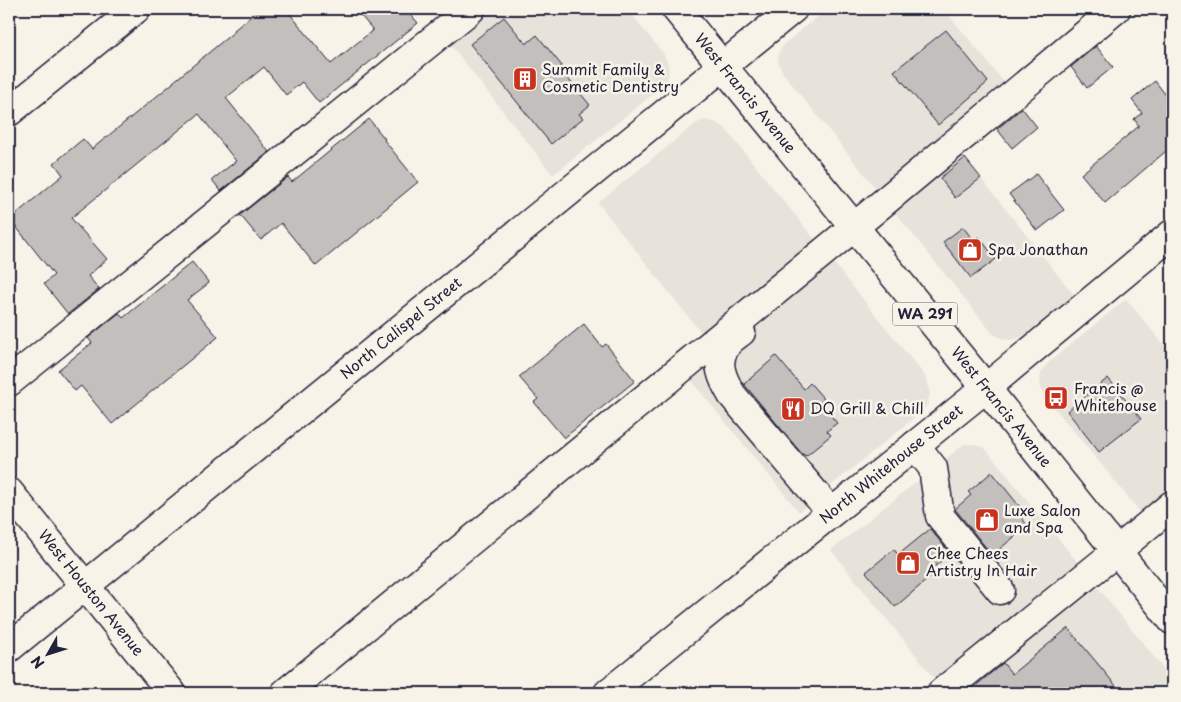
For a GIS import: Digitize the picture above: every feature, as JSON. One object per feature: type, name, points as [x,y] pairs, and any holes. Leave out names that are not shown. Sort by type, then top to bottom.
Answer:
[{"type":"street","points":[[9,112],[136,9]]},
{"type":"street","points":[[9,382],[471,9]]},
{"type":"street","name":"West Francis Avenue","points":[[676,9],[986,388],[1172,620]]},
{"type":"street","name":"North Calispel Street","points":[[9,648],[793,9]]},
{"type":"street","points":[[285,693],[854,227],[1116,9]]},
{"type":"street","name":"North Whitehouse Street","points":[[608,693],[986,388],[1172,234]]},
{"type":"street","points":[[791,292],[727,344],[720,356],[721,368],[725,383],[732,395],[831,512]]},
{"type":"street","points":[[914,445],[933,468],[940,516],[1000,590]]},
{"type":"street","name":"West Houston Avenue","points":[[9,492],[172,693]]},
{"type":"street","points":[[941,693],[1172,505]]},
{"type":"shaded area","points":[[436,9],[627,9],[663,53],[669,66],[668,77],[663,86],[553,175],[434,24],[443,17]]},
{"type":"shaded area","points":[[827,9],[944,9],[1012,92],[952,142],[1074,295],[1022,337],[1012,340],[1003,339],[993,334],[782,72],[778,61],[779,52],[784,44]]},
{"type":"shaded area","points":[[704,120],[715,122],[724,127],[925,376],[928,385],[930,394],[927,405],[920,413],[799,512],[676,362],[706,339],[598,203],[695,124]]},
{"type":"shaded area","points":[[1126,299],[1172,355],[1172,516],[1155,530],[1043,394],[1040,385],[1041,373],[1048,363]]},
{"type":"shaded area","points":[[964,444],[975,444],[985,448],[1172,679],[1172,693],[926,693],[938,683],[831,550]]},
{"type":"building","points":[[260,9],[286,9],[331,64],[373,30],[355,9],[406,9],[418,23],[319,103],[302,82],[286,95],[264,67],[226,98],[269,152],[221,191],[212,180],[236,161],[199,114],[71,218],[107,259],[88,276],[99,289],[68,314],[44,284],[54,275],[10,219],[63,175],[54,163],[83,139],[92,149]]},
{"type":"building","name":"Summit Family & Cosmetic Dentistry","points":[[504,17],[526,44],[537,35],[562,66],[559,68],[590,105],[579,114],[583,118],[551,144],[470,44]]},
{"type":"building","points":[[946,30],[988,82],[938,125],[894,71]]},
{"type":"building","points":[[1096,46],[1113,67],[1087,88],[1071,67]]},
{"type":"building","points":[[1155,81],[1172,103],[1172,146],[1105,203],[1081,174],[1139,126],[1134,119],[1142,113],[1132,100]]},
{"type":"building","points":[[1022,108],[1037,127],[1012,148],[997,129]]},
{"type":"building","points":[[369,119],[418,182],[316,266],[281,223],[261,240],[240,215],[288,177],[292,182]]},
{"type":"building","points":[[965,158],[981,178],[955,198],[940,178]]},
{"type":"building","points":[[1036,174],[1064,210],[1037,231],[1009,194]]},
{"type":"building","name":"Spa Jonathan","points":[[963,227],[974,241],[979,237],[996,259],[971,278],[943,242]]},
{"type":"building","points":[[192,262],[209,283],[187,300],[218,337],[112,424],[81,386],[75,391],[58,370],[92,343],[88,338],[119,313],[123,318]]},
{"type":"building","points":[[584,324],[602,347],[606,344],[635,381],[564,438],[534,402],[538,399],[519,377]]},
{"type":"building","name":"DQ Grill & Chill","points":[[776,356],[804,389],[810,383],[824,399],[820,403],[837,423],[827,431],[831,435],[806,456],[801,453],[744,384]]},
{"type":"building","points":[[1108,378],[1141,419],[1099,452],[1067,411]]},
{"type":"building","name":"Luxe Salon and Spa","points":[[992,472],[1024,512],[1020,516],[1028,526],[992,555],[955,509],[971,495],[968,492]]},
{"type":"building","name":"Chee Chees Artistry In Hair","points":[[930,529],[950,553],[931,570],[934,574],[895,607],[866,572],[894,549],[898,555]]},
{"type":"building","points":[[1068,628],[1122,693],[967,693],[1003,663],[1012,674]]},
{"type":"place","name":"Summit Family & Cosmetic Dentistry","points":[[525,79]]},
{"type":"place","name":"Spa Jonathan","points":[[970,250]]},
{"type":"place","name":"Francis @ Whitehouse","points":[[1056,398]]},
{"type":"place","name":"DQ Grill & Chill","points":[[793,409]]},
{"type":"place","name":"Luxe Salon and Spa","points":[[987,520]]},
{"type":"place","name":"Chee Chees Artistry In Hair","points":[[908,563]]}]
